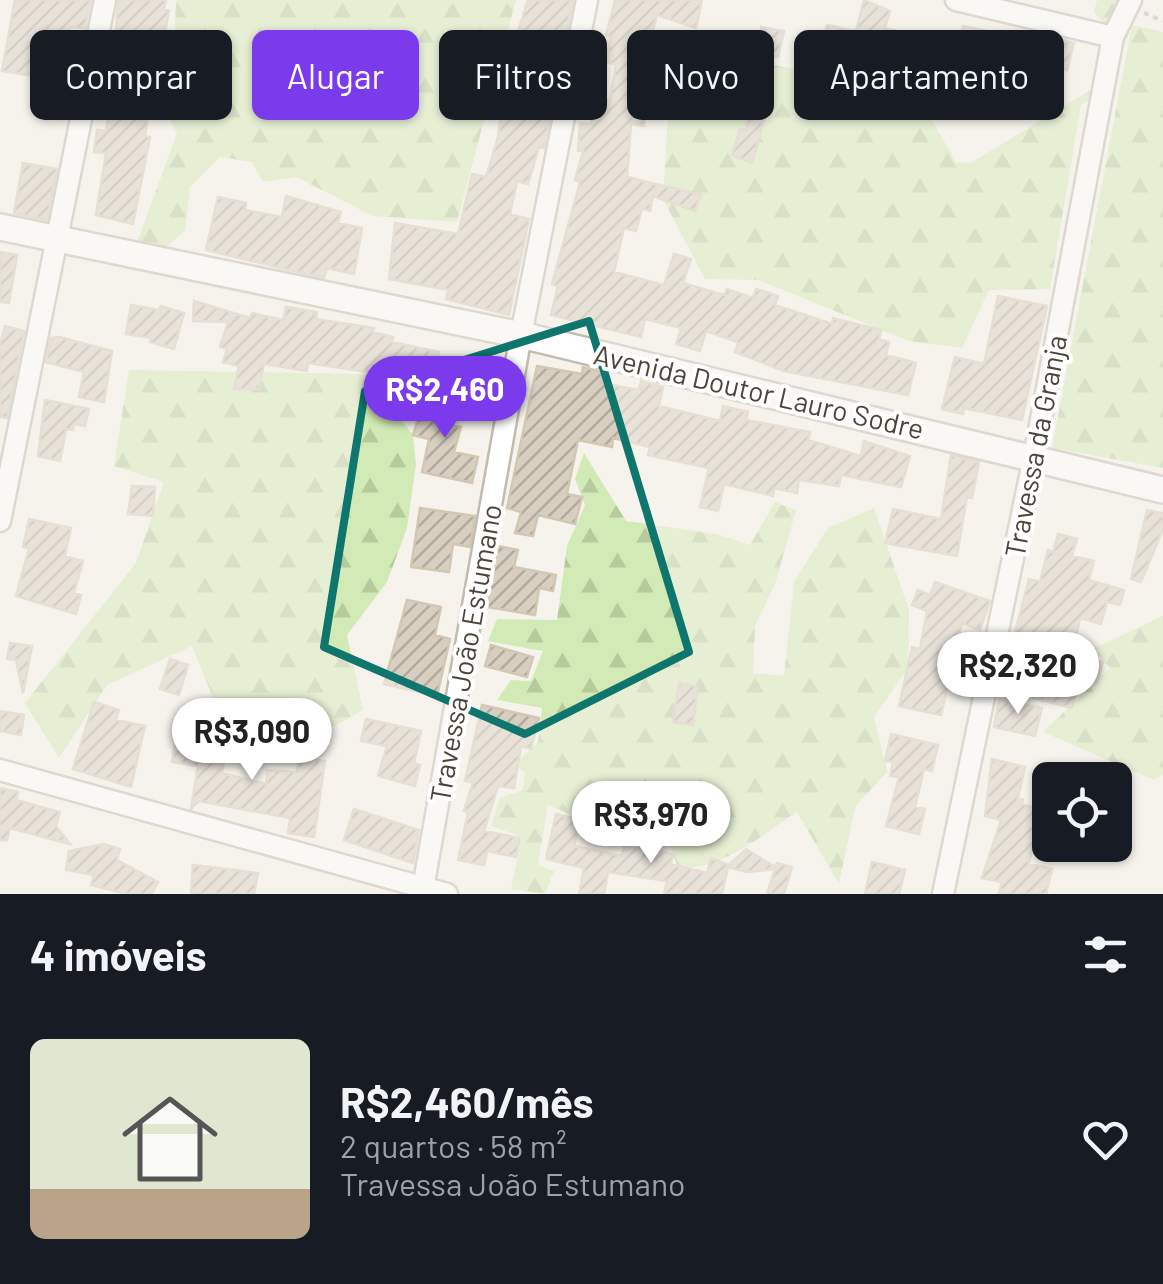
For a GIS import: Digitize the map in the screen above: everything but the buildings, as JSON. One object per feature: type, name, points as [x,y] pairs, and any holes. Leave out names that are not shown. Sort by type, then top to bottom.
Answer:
[{"type":"street","points":[[0,521],[105,0]]},
{"type":"street","name":"Travessa João Estumano","points":[[422,891],[522,334],[587,0]]},
{"type":"street","points":[[956,0],[1114,37]]},
{"type":"street","name":"Travessa da Granja","points":[[943,894],[1034,457],[1114,37],[1130,0]]},
{"type":"street","name":"Avenida Doutor Lauro Sodre","points":[[0,226],[522,334],[1163,490]]},
{"type":"street","points":[[0,770],[422,891],[447,894]]},
{"type":"highlighted area","points":[[589,321],[689,652],[525,734],[324,647],[365,391]]},
{"type":"green space","points":[[176,0],[516,0],[508,30],[439,30],[439,120],[484,120],[457,222],[373,216],[296,177],[263,182],[252,162],[220,157],[190,187],[185,231],[160,252],[138,240],[177,133],[170,120],[232,120],[232,30],[175,30]]},
{"type":"green space","points":[[1097,0],[1119,0],[1107,26],[1094,12]]},
{"type":"green space","points":[[1132,25],[1163,32],[1163,468],[1052,448]]},
{"type":"green space","points":[[774,65],[794,69],[794,120],[932,120],[956,162],[971,163],[1041,120],[1064,120],[1064,106],[1089,91],[1093,98],[1081,105],[1050,289],[989,290],[962,348],[909,341],[758,280],[705,279],[663,199],[668,120],[774,120]]},
{"type":"green space","points":[[129,370],[365,374],[413,435],[416,464],[407,528],[387,582],[347,635],[363,710],[313,738],[240,763],[192,646],[107,685],[59,758],[25,703],[136,563],[164,482],[114,466]]},
{"type":"green space","points":[[584,453],[626,521],[716,534],[750,545],[775,502],[796,510],[775,584],[755,626],[753,673],[784,676],[794,582],[828,528],[874,508],[909,610],[908,668],[874,717],[887,772],[855,807],[839,884],[797,812],[726,857],[678,868],[669,842],[607,844],[583,820],[548,805],[538,865],[554,871],[545,894],[511,889],[522,837],[491,826],[500,798],[523,790],[525,773],[515,764],[538,742],[542,708],[497,700],[511,680],[531,681],[543,651],[488,641],[497,619],[557,620],[567,546],[585,505],[575,479]]},
{"type":"green space","points":[[1163,616],[1163,774],[1154,780],[1132,770],[1132,762],[1112,762],[1043,732],[1110,668],[1093,649]]}]
